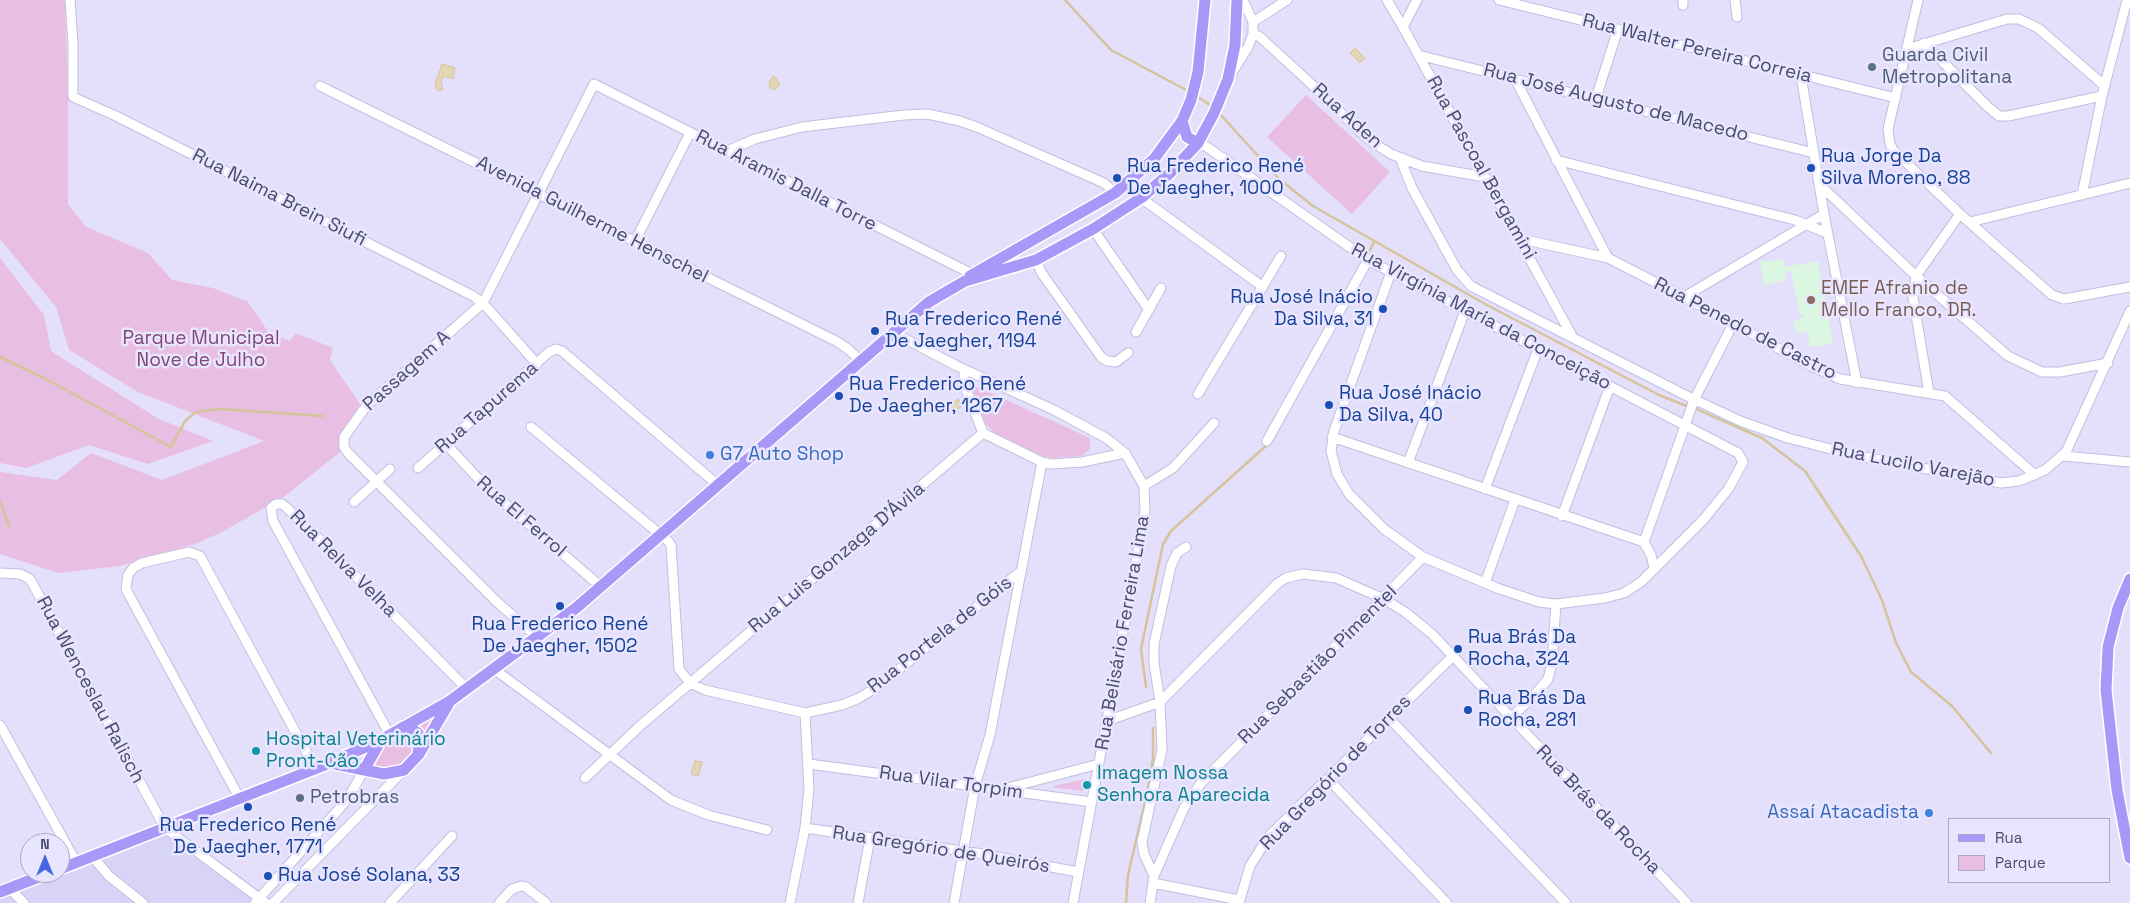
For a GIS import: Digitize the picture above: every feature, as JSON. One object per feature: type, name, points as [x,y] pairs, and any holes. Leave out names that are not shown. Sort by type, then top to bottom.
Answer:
[{"type":"main road","points":[[70,865],[240,800],[330,763],[386,737],[450,702],[466,688],[537,637],[662,535],[892,332],[929,302],[1115,193],[1154,159],[1182,119],[1195,85],[1202,39],[1205,0]]},
{"type":"main road","points":[[972,277],[1036,260],[1093,229],[1141,198],[1198,143],[1214,113],[1228,79],[1235,45],[1237,0]]},
{"type":"main road","points":[[1182,119],[1187,137],[1198,143]]},
{"type":"main road","points":[[1035,240],[1036,260]]},
{"type":"main road","points":[[2130,579],[2112,630],[2106,677],[2107,709],[2112,750],[2130,858]]},
{"type":"main road","points":[[330,763],[390,774],[404,770],[418,754],[450,702]]},
{"type":"main road","points":[[403,727],[408,727],[418,733],[420,739],[418,754]]},
{"type":"main road","points":[[364,770],[386,737]]},
{"type":"main road","points":[[5,890],[23,883]]},
{"type":"street","name":"Rua Naima Brein Siufi","points":[[70,0],[73,44],[72,97],[150,133],[483,303]]},
{"type":"street","points":[[1228,79],[1248,47],[1253,34],[1253,22],[1243,0]]},
{"type":"street","points":[[1253,22],[1286,0]]},
{"type":"street","name":"Rua Pascoal Bergamini","points":[[1387,0],[1520,239],[1572,337]]},
{"type":"street","points":[[1402,27],[1417,0]]},
{"type":"street","name":"Rua Walter Pereira Correia","points":[[1499,0],[1896,98]]},
{"type":"street","points":[[1735,0],[1736,17]]},
{"type":"street","points":[[1918,0],[1888,129],[1890,144],[1960,214],[2057,297],[2064,299],[2130,286]]},
{"type":"street","points":[[2082,195],[2102,96],[2127,0]]},
{"type":"street","points":[[1907,49],[2007,19],[2019,19],[2038,28],[2105,86]]},
{"type":"street","points":[[1596,98],[1618,29]]},
{"type":"street","name":"Rua Aden","points":[[1253,34],[1260,37],[1369,140],[1401,160],[1484,177]]},
{"type":"street","points":[[1924,43],[1999,116],[2008,116],[2102,96]]},
{"type":"street","name":"Rua José Augusto de Macedo","points":[[1418,54],[1814,153]]},
{"type":"street","points":[[1801,76],[1824,214],[1857,383]]},
{"type":"street","points":[[1514,77],[1608,258]]},
{"type":"street","name":"Rua Aramis Dalla Torre","points":[[539,193],[594,84],[972,277]]},
{"type":"street","name":"Avenida Guilherme Henschel","points":[[320,86],[836,341],[848,348],[860,360]]},
{"type":"street","points":[[727,151],[755,139],[802,127],[927,114],[960,121],[979,128],[1104,183],[1115,193]]},
{"type":"street","points":[[635,242],[690,132]]},
{"type":"street","name":"Rua Virgínia Maria da Conceição","points":[[1198,143],[1207,147],[1368,260],[1610,386],[1685,422],[1738,453],[1743,462],[1729,488],[1704,519],[1654,568]]},
{"type":"street","name":"Rua Virgínia Maria da Conceição","points":[[1401,160],[1412,188],[1453,262],[1464,280],[1471,286],[1572,337],[1693,402]]},
{"type":"street","points":[[1556,160],[1806,223],[1828,232]]},
{"type":"street","points":[[1970,222],[2130,183]]},
{"type":"street","points":[[1819,184],[1916,276],[1994,345],[2023,365],[2050,372],[2108,363]]},
{"type":"street","points":[[537,364],[483,303],[539,193]]},
{"type":"street","points":[[1141,198],[1263,287]]},
{"type":"street","points":[[1684,297],[1824,214]]},
{"type":"street","points":[[1929,393],[1913,297],[1916,276],[1960,214]]},
{"type":"street","points":[[1093,229],[1149,310]]},
{"type":"street","name":"Rua Penedo de Castro","points":[[1520,239],[1608,258],[1827,374],[1857,383],[1929,393],[1948,398],[2035,475]]},
{"type":"street","points":[[1198,394],[1281,256]]},
{"type":"street","points":[[1036,260],[1041,272],[1101,358],[1116,362],[1128,353]]},
{"type":"street","points":[[1267,441],[1368,260]]},
{"type":"street","points":[[1332,438],[1644,542],[1651,554],[1654,568],[1641,582],[1624,593],[1605,598],[1556,604],[1522,596],[1423,557],[1384,529],[1349,494],[1337,474],[1333,461],[1332,438],[1390,272]]},
{"type":"street","points":[[1136,332],[1161,288]]},
{"type":"street","name":"Passagem A","points":[[376,482],[344,447],[345,434],[367,405],[483,303]]},
{"type":"street","points":[[1408,463],[1465,311]]},
{"type":"street","points":[[2130,311],[2108,363],[2063,456],[2130,462]]},
{"type":"street","points":[[1644,542],[1693,402],[1733,324]]},
{"type":"street","points":[[892,332],[964,369],[1062,414],[1106,438],[1125,453],[1144,486],[1173,468],[1214,423]]},
{"type":"street","name":"Rua Tapurema","points":[[418,468],[556,349],[562,351],[719,486]]},
{"type":"street","points":[[1485,489],[1538,349]]},
{"type":"street","points":[[964,369],[964,384],[984,433],[1042,462],[1082,462],[1125,453]]},
{"type":"street","points":[[1562,516],[1610,386]]},
{"type":"street","name":"Rua Lucilo Varejão","points":[[1693,402],[1740,421],[1821,448],[1993,482],[2019,481],[2035,475],[2063,456]]},
{"type":"street","points":[[531,427],[662,535],[670,545],[679,669],[690,683]]},
{"type":"street","name":"Rua Luis Gonzaga D'Ávila","points":[[585,778],[608,754],[690,683],[984,433]]},
{"type":"street","name":"Rua El Ferrol","points":[[445,443],[486,488],[600,586]]},
{"type":"street","points":[[954,903],[975,786],[990,735],[1042,462]]},
{"type":"street","points":[[354,502],[390,469]]},
{"type":"street","points":[[376,482],[497,602],[537,637]]},
{"type":"street","name":"Rua Belisário Ferreira Lima","points":[[1073,903],[1144,519],[1144,486]]},
{"type":"street","points":[[1485,583],[1515,500]]},
{"type":"street","name":"Rua Relva Velha","points":[[386,737],[273,521],[271,508],[276,504],[282,504],[286,507],[314,534],[466,688]]},
{"type":"street","points":[[1186,547],[1177,553],[1171,566],[1154,644],[1154,663],[1160,702],[1161,758],[1142,842],[1144,854],[1154,880],[1239,902]]},
{"type":"street","points":[[240,800],[128,593],[126,588],[128,575],[133,568],[142,563],[189,552],[200,556],[315,768]]},
{"type":"street","name":"Rua Sebastião Pimentel","points":[[1150,903],[1154,880],[1184,808],[1201,783],[1384,599],[1423,557]]},
{"type":"street","name":"Rua Portela de Góis","points":[[690,683],[705,690],[805,712],[842,705],[859,698],[877,687],[1021,571]]},
{"type":"street","name":"Rua Wenceslau Ralisch","points":[[0,573],[20,574],[30,579],[165,828]]},
{"type":"street","name":"Rua Brás da Rocha","points":[[1107,721],[1160,702],[1272,587],[1286,578],[1302,574],[1336,578],[1384,599],[1422,625],[1687,903]]},
{"type":"street","points":[[1510,718],[1531,699],[1548,679],[1552,663],[1556,604]]},
{"type":"street","name":"Rua Gregório de Torres","points":[[1239,902],[1250,866],[1268,837],[1453,656]]},
{"type":"street","points":[[494,669],[678,804],[708,815],[767,830]]},
{"type":"street","points":[[790,903],[809,789],[805,712]]},
{"type":"street","points":[[1389,718],[1566,903]]},
{"type":"street","points":[[0,725],[76,862]]},
{"type":"street","name":"Rua Vilar Torpim","points":[[809,764],[1092,802]]},
{"type":"street","points":[[999,790],[1099,764]]},
{"type":"street","points":[[165,828],[260,901],[347,800],[364,770]]},
{"type":"street","points":[[273,903],[404,770]]},
{"type":"street","points":[[1328,779],[1447,903]]},
{"type":"street","name":"Rua Gregório de Queirós","points":[[804,828],[963,851],[1078,872]]},
{"type":"street","points":[[390,903],[452,836]]},
{"type":"street","points":[[858,903],[870,838]]},
{"type":"street","points":[[92,856],[110,876],[143,903]]},
{"type":"street","points":[[499,903],[512,889],[521,886],[526,887],[546,903]]},
{"type":"street","points":[[5,890],[24,903]]},
{"type":"shaded area","points":[[1355,48],[1365,58],[1360,63],[1350,53]]},
{"type":"shaded area","points":[[442,64],[455,68],[453,79],[443,76],[441,83],[443,89],[438,91],[435,85]]},
{"type":"shaded area","points":[[774,76],[780,84],[775,90],[770,88],[769,82]]},
{"type":"shaded area","name":"EMEF Afranio de Mello Franco, DR.","points":[[1785,259],[1784,267],[1818,261],[1833,343],[1810,347],[1807,331],[1796,333],[1793,321],[1804,318],[1803,315],[1800,315],[1791,271],[1785,273],[1786,280],[1764,285],[1760,262]]},
{"type":"shaded area","points":[[958,399],[963,405],[952,414],[948,408]]},
{"type":"shaded area","points":[[695,761],[702,762],[698,776],[691,774]]},
{"type":"shaded area","points":[[177,826],[184,841],[264,903],[0,903],[0,894],[28,883],[70,883],[70,869]]},
{"type":"green space","name":"Parque Municipal Nove de Julho","points":[[0,0],[65,0],[68,98],[68,204],[86,227],[148,253],[172,280],[213,288],[248,302],[269,333],[290,341],[296,333],[333,348],[330,360],[360,404],[341,436],[340,452],[285,496],[224,531],[198,543],[120,566],[58,573],[0,554],[0,472],[57,480],[91,453],[162,480],[264,441],[138,392],[69,350],[56,307],[0,239]]},
{"type":"green space","points":[[1306,95],[1390,172],[1352,214],[1267,137]]},
{"type":"green space","points":[[0,258],[44,315],[51,351],[157,418],[213,441],[148,464],[89,445],[26,468],[0,463]]},
{"type":"green space","points":[[971,384],[1090,438],[1090,449],[1082,456],[1043,457],[999,437],[985,423]]},
{"type":"green space","points":[[448,698],[404,770],[362,769],[369,750],[415,727]]},
{"type":"green space","points":[[1086,779],[1083,791],[1052,787],[1058,785]]},
{"type":"waterway","points":[[1065,0],[1111,50],[1190,92]]},
{"type":"waterway","points":[[1195,95],[1213,107]]},
{"type":"waterway","points":[[1219,113],[1279,179],[1313,206],[1485,304],[1659,395],[1689,407]]},
{"type":"waterway","points":[[1367,256],[1374,242]]},
{"type":"waterway","points":[[0,357],[46,379],[171,447],[185,421],[196,412],[219,409],[323,416]]},
{"type":"waterway","points":[[1694,408],[1762,438],[1805,471],[1861,556],[1882,600],[1896,643],[1911,672],[1952,706],[1991,753]]},
{"type":"waterway","points":[[1272,441],[1278,430]]},
{"type":"waterway","points":[[1146,687],[1141,649],[1163,544],[1171,531],[1268,444]]},
{"type":"waterway","points":[[0,502],[10,527]]},
{"type":"waterway","points":[[1148,789],[1153,758],[1153,728]]},
{"type":"waterway","points":[[1126,903],[1128,875],[1146,798]]},
{"type":"place","name":"Guarda Civil Metropolitana","points":[[1872,67]]},
{"type":"place","name":"Rua Jorge Da Silva Moreno, 88","points":[[1811,168]]},
{"type":"place","name":"Rua Frederico René De Jaegher, 1000","points":[[1117,178]]},
{"type":"place","name":"EMEF Afranio de Mello Franco, DR.","points":[[1811,300]]},
{"type":"place","name":"Rua José Inácio Da Silva, 31","points":[[1383,309]]},
{"type":"place","name":"Rua Frederico René De Jaegher, 1194","points":[[875,331]]},
{"type":"place","name":"Rua Frederico René De Jaegher, 1267","points":[[839,396]]},
{"type":"place","name":"Rua José Inácio Da Silva, 40","points":[[1329,405]]},
{"type":"place","name":"G7 Auto Shop","points":[[710,455]]},
{"type":"place","name":"Rua Frederico René De Jaegher, 1502","points":[[560,606]]},
{"type":"place","name":"Rua Brás Da Rocha, 324","points":[[1458,649]]},
{"type":"place","name":"Rua Brás Da Rocha, 281","points":[[1468,710]]},
{"type":"place","name":"Hospital Veterinário Pront-Cão","points":[[256,751]]},
{"type":"place","name":"Imagem Nossa Senhora Aparecida","points":[[1087,785]]},
{"type":"place","name":"Petrobras","points":[[300,798]]},
{"type":"place","name":"Rua Frederico René De Jaegher, 1771","points":[[248,807]]},
{"type":"place","name":"Assaí Atacadista","points":[[1929,813]]},
{"type":"place","name":"Rua José Solana, 33","points":[[268,876]]}]
